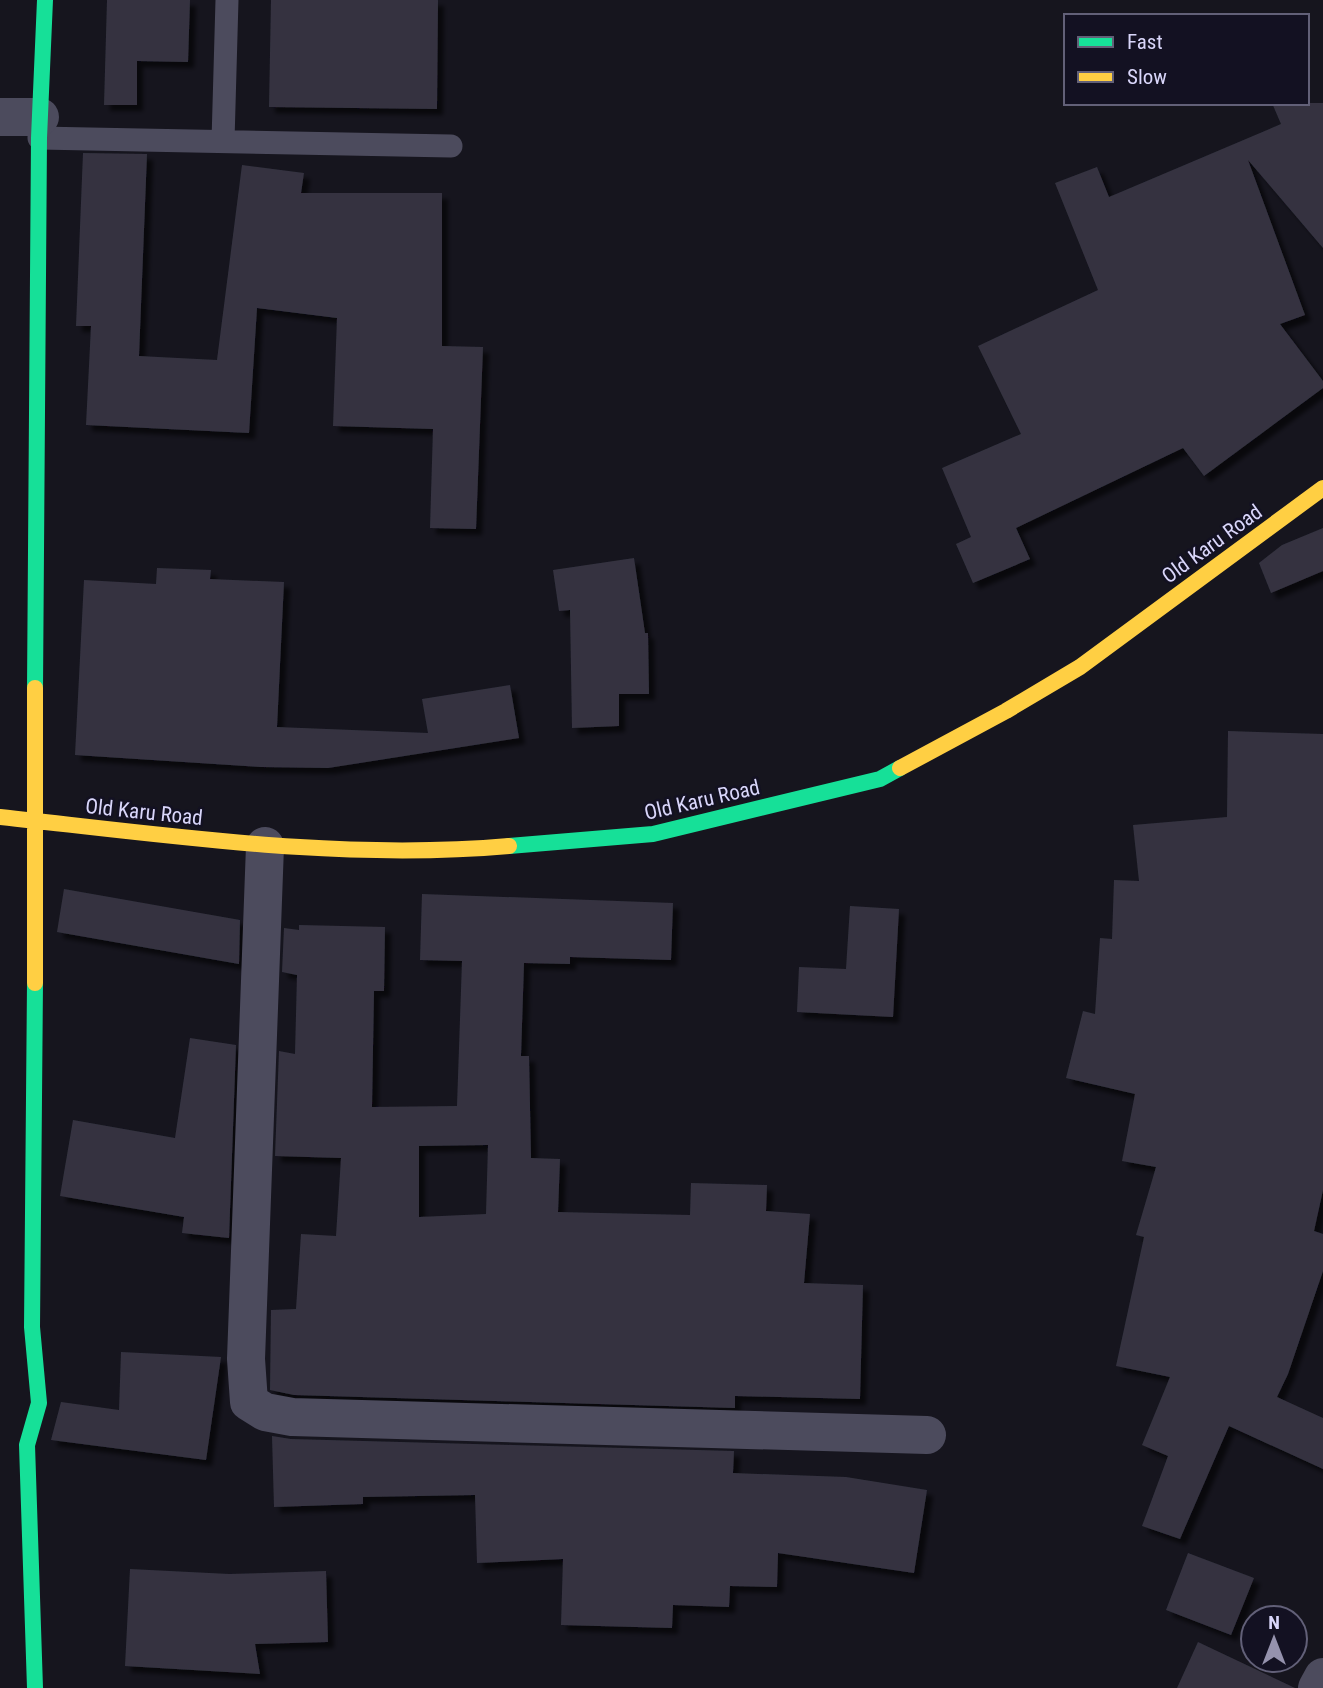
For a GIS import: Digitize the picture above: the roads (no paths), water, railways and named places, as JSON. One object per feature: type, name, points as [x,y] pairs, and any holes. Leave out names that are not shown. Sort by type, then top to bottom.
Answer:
[{"type":"street","points":[[35,1688],[27,1445],[39,1403],[32,1327],[34,822],[40,128],[45,0]]},
{"type":"street","points":[[0,117],[40,128]]},
{"type":"street","name":"Old Karu Road","points":[[0,817],[265,846],[452,851],[653,834],[880,779],[1006,711],[1080,667],[1323,488]]},
{"type":"street","points":[[265,846],[246,1359],[249,1402],[265,1412],[292,1417],[928,1434]]},
{"type":"street","points":[[1317,1688],[1323,1677]]},
{"type":"lane","points":[[223,141],[227,0]]},
{"type":"lane","points":[[40,128],[223,141],[451,146]]}]
